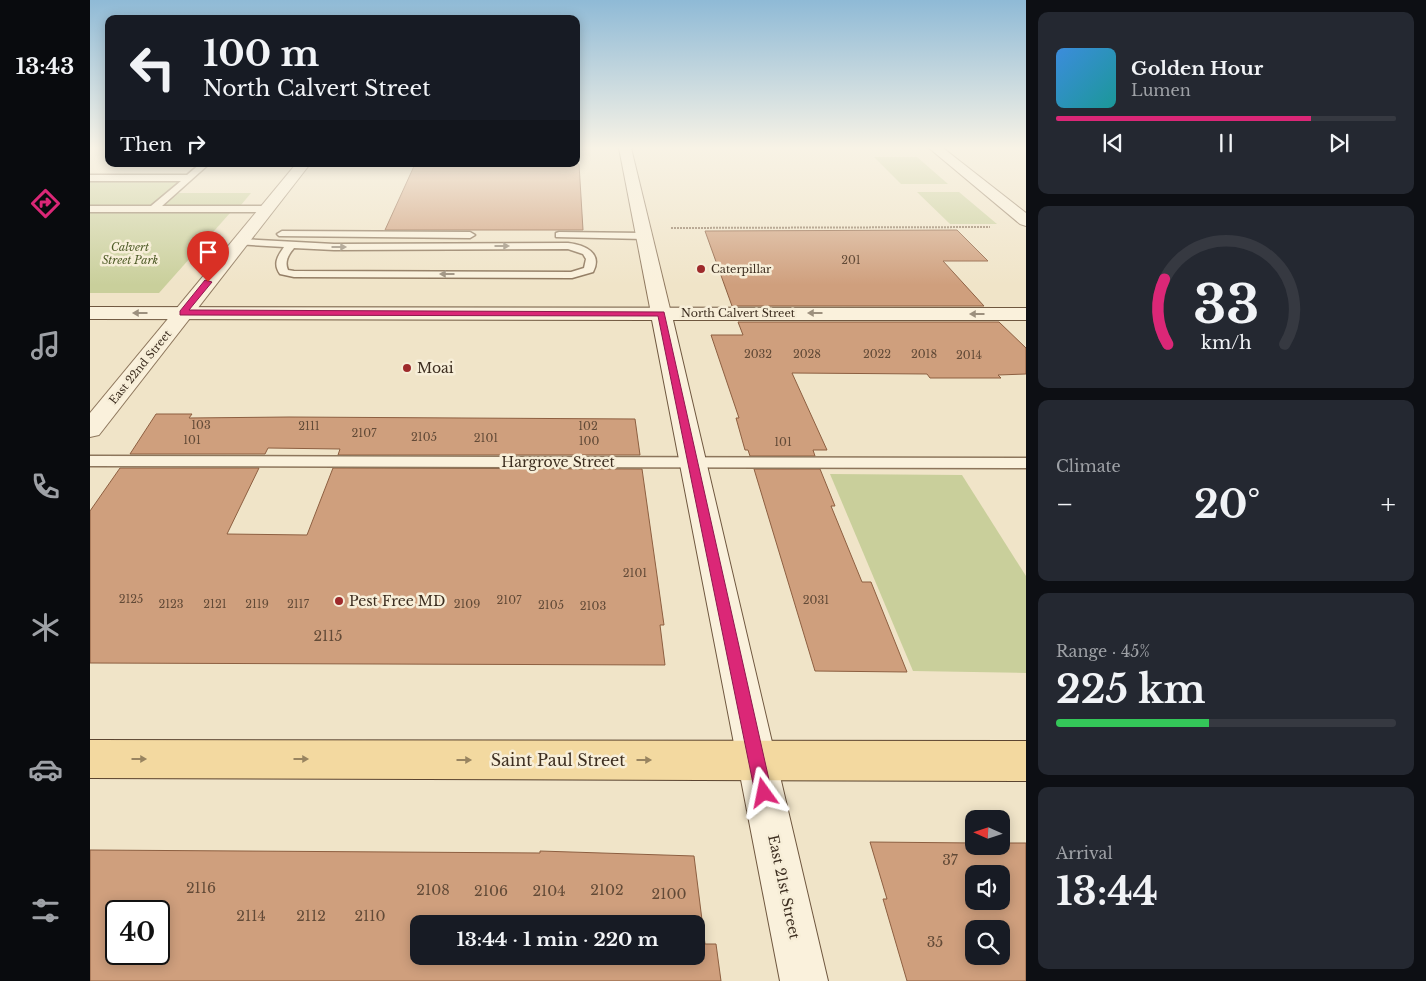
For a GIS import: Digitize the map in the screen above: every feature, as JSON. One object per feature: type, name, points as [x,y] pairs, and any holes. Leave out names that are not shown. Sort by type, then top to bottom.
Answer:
[{"type":"main road","name":"Saint Paul Street","points":[[90,759],[1026,761]]},
{"type":"street","name":"East 22nd Street","points":[[90,429],[279,194]]},
{"type":"street","name":"East 21st Street","points":[[635,194],[804,981]]},
{"type":"street","points":[[992,194],[1026,221]]},
{"type":"street","name":"North Calvert Street","points":[[90,313],[1026,314]]},
{"type":"lane","points":[[153,209],[171,194]]},
{"type":"lane","points":[[90,209],[267,209]]},
{"type":"lane","points":[[548,235],[644,232]]},
{"type":"lane","points":[[243,238],[480,235]]},
{"type":"lane","points":[[243,238],[334,247],[568,246],[586,250],[590,254],[592,265],[589,270],[572,275],[294,274],[284,272],[281,267],[282,258],[291,244]]},
{"type":"lane","name":"Hargrove Street","points":[[90,461],[1026,463]]},
{"type":"path","points":[[644,232],[998,227]]},
{"type":"green space","points":[[90,194],[166,194],[153,205],[90,205]]},
{"type":"green space","points":[[176,194],[250,194],[241,205],[164,205]]},
{"type":"green space","points":[[919,194],[961,194],[997,224],[950,224]]},
{"type":"green space","name":"Calvert Street Park","points":[[90,213],[230,213],[159,293],[90,293]]},
{"type":"green space","points":[[830,474],[962,475],[1026,576],[1026,673],[913,671]]},
{"type":"building","points":[[401,194],[581,194],[583,230],[385,230]]},
{"type":"building","points":[[957,230],[988,261],[943,261],[984,306],[732,306],[705,231]]},
{"type":"building","points":[[738,322],[999,322],[1026,348],[1026,374],[998,375],[1001,378],[930,378],[927,374],[792,373],[827,450],[813,450],[815,456],[750,456],[748,450],[745,450],[736,418],[739,418],[711,335],[743,335]]},
{"type":"building","points":[[156,414],[192,414],[189,418],[635,419],[640,455],[338,455],[340,449],[268,448],[265,454],[130,454]]},
{"type":"building","points":[[120,468],[259,468],[227,534],[307,535],[333,468],[642,469],[664,625],[660,625],[665,665],[90,663],[90,511]]},
{"type":"building","points":[[754,469],[820,469],[835,506],[831,506],[862,582],[871,582],[907,672],[815,671]]},
{"type":"building","points":[[870,842],[965,843],[965,855],[1010,855],[1010,843],[1026,843],[1026,981],[907,981],[883,899],[887,899]]},
{"type":"building","points":[[90,850],[540,853],[540,851],[694,856],[701,915],[410,915],[410,965],[705,965],[705,944],[716,944],[721,981],[90,981]]},
{"type":"place","name":"Caterpillar","points":[[701,269]]},
{"type":"place","name":"Moai","points":[[407,368]]},
{"type":"place","name":"Pest Free MD","points":[[339,601]]},
{"type":"route","points":[[208,282],[183,313],[661,313],[764,793]]}]
